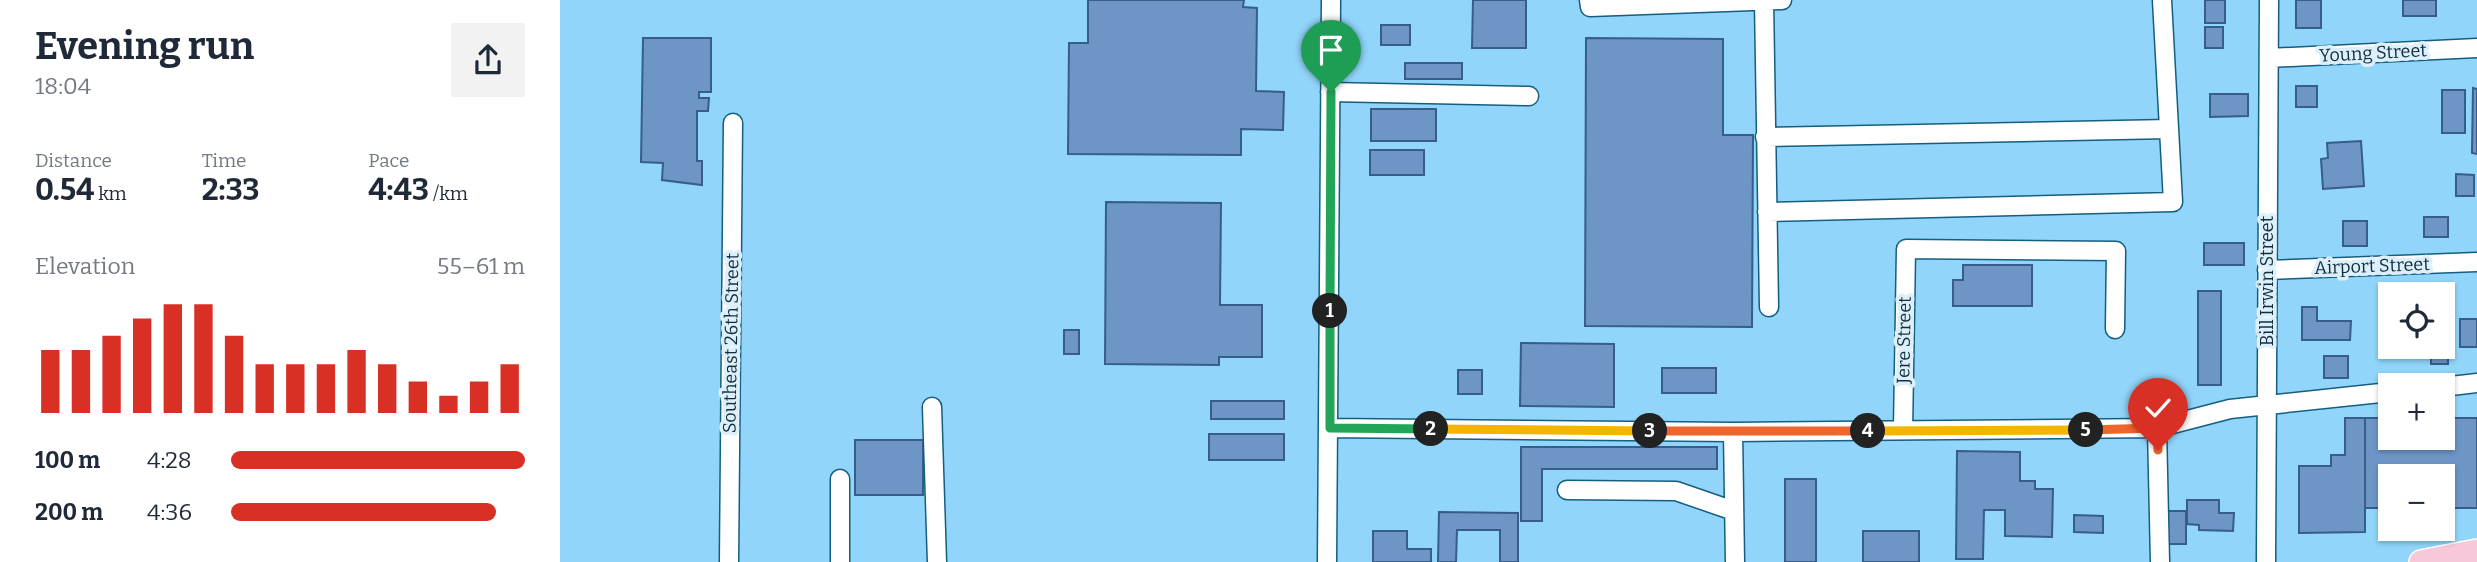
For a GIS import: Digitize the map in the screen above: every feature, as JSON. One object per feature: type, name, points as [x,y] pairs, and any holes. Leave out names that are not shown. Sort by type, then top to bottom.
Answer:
[{"type":"main road","points":[[2421,562],[2477,551]]},
{"type":"street","points":[[1327,562],[1331,0]]},
{"type":"street","points":[[1589,0],[1590,7],[1782,0]]},
{"type":"street","points":[[1764,0],[1769,307]]},
{"type":"street","points":[[1767,212],[2173,202],[2162,0]]},
{"type":"street","name":"Bill Irwin Street","points":[[2266,562],[2269,0]]},
{"type":"street","name":"Young Street","points":[[2269,58],[2477,48]]},
{"type":"street","points":[[1331,92],[1529,96]]},
{"type":"street","name":"Southeast 26th Street","points":[[729,562],[733,123]]},
{"type":"street","points":[[1765,137],[2169,129]]},
{"type":"street","name":"Jere Street","points":[[1903,430],[1906,249],[2116,251],[2115,329]]},
{"type":"street","name":"Airport Street","points":[[2267,270],[2477,262]]},
{"type":"street","points":[[2455,386],[2477,383]]},
{"type":"street","points":[[1330,428],[1733,432],[2157,428],[2230,409],[2378,394]]},
{"type":"street","points":[[932,407],[937,562]]},
{"type":"street","points":[[2157,428],[2161,562]]},
{"type":"street","points":[[1733,432],[1735,562]]},
{"type":"street","points":[[840,479],[840,562]]},
{"type":"street","points":[[1567,490],[1676,491],[1734,511]]},
{"type":"building","points":[[1088,0],[1244,0],[1243,7],[1257,8],[1256,91],[1284,92],[1283,130],[1241,129],[1241,155],[1068,154],[1069,43],[1088,43]]},
{"type":"building","points":[[1473,0],[1526,0],[1526,48],[1472,48]]},
{"type":"building","points":[[2205,0],[2225,0],[2225,23],[2205,23]]},
{"type":"building","points":[[2296,0],[2321,0],[2321,28],[2296,28]]},
{"type":"building","points":[[2403,0],[2436,0],[2436,16],[2403,16]]},
{"type":"building","points":[[1381,25],[1410,25],[1410,45],[1381,45]]},
{"type":"building","points":[[2205,27],[2223,27],[2223,48],[2205,48]]},
{"type":"building","points":[[643,38],[711,38],[711,92],[699,92],[699,98],[709,98],[708,111],[697,111],[697,161],[702,161],[702,185],[662,180],[663,163],[641,162]]},
{"type":"building","points":[[1586,38],[1723,39],[1723,135],[1753,135],[1752,327],[1585,326]]},
{"type":"building","points":[[1405,63],[1462,63],[1462,79],[1405,79]]},
{"type":"building","points":[[2296,86],[2317,86],[2317,107],[2296,107]]},
{"type":"building","points":[[2473,88],[2477,89],[2477,154],[2472,153]]},
{"type":"building","points":[[2442,90],[2465,90],[2465,133],[2442,133]]},
{"type":"building","points":[[2210,94],[2248,94],[2248,116],[2210,117]]},
{"type":"building","points":[[1371,109],[1436,109],[1436,141],[1371,141]]},
{"type":"building","points":[[2361,141],[2364,186],[2323,189],[2321,159],[2328,158],[2327,143]]},
{"type":"building","points":[[1370,150],[1424,150],[1424,175],[1370,175]]},
{"type":"building","points":[[2456,174],[2474,175],[2474,196],[2456,196]]},
{"type":"building","points":[[1106,202],[1221,203],[1220,305],[1262,305],[1262,357],[1219,357],[1219,365],[1105,364]]},
{"type":"building","points":[[2424,217],[2448,217],[2448,237],[2424,237]]},
{"type":"building","points":[[2343,221],[2367,221],[2367,246],[2343,246]]},
{"type":"building","points":[[2204,243],[2244,243],[2244,265],[2204,265]]},
{"type":"building","points":[[1963,265],[2032,265],[2032,306],[1953,306],[1953,280],[1963,280]]},
{"type":"building","points":[[2198,291],[2221,291],[2221,385],[2198,385]]},
{"type":"building","points":[[2302,307],[2317,307],[2317,321],[2351,321],[2350,340],[2302,340]]},
{"type":"building","points":[[2460,319],[2477,319],[2477,347],[2460,347]]},
{"type":"building","points":[[1064,330],[1079,330],[1079,354],[1064,354]]},
{"type":"building","points":[[1521,343],[1614,344],[1614,407],[1520,406]]},
{"type":"building","points":[[2324,356],[2348,356],[2348,378],[2324,378]]},
{"type":"building","points":[[2431,359],[2448,359],[2448,364],[2431,364]]},
{"type":"building","points":[[1662,368],[1716,368],[1716,393],[1662,393]]},
{"type":"building","points":[[1458,370],[1482,370],[1482,394],[1458,394]]},
{"type":"building","points":[[1211,401],[1284,401],[1284,419],[1211,419]]},
{"type":"building","points":[[2345,418],[2365,418],[2365,532],[2299,533],[2299,466],[2331,466],[2331,455],[2345,455]]},
{"type":"building","points":[[2365,418],[2378,418],[2378,450],[2455,450],[2455,418],[2477,418],[2477,508],[2455,508],[2455,464],[2378,464],[2378,508],[2365,508]]},
{"type":"building","points":[[1209,434],[1284,434],[1284,460],[1209,460]]},
{"type":"building","points":[[855,440],[923,440],[923,495],[855,495]]},
{"type":"building","points":[[1521,447],[1717,447],[1717,469],[1542,469],[1542,521],[1521,521]]},
{"type":"building","points":[[1957,451],[2020,452],[2020,481],[2035,481],[2035,489],[2053,489],[2052,537],[2005,536],[2005,510],[1984,510],[1983,559],[1956,559]]},
{"type":"building","points":[[1785,479],[1816,479],[1816,562],[1785,562]]},
{"type":"building","points":[[2187,500],[2219,500],[2219,513],[2234,513],[2233,531],[2199,530],[2199,525],[2187,524]]},
{"type":"building","points":[[2167,511],[2186,511],[2186,544],[2167,544]]},
{"type":"building","points":[[1439,512],[1518,513],[1518,562],[1500,562],[1500,530],[1457,530],[1456,562],[1438,562]]},
{"type":"building","points":[[2074,515],[2103,516],[2103,533],[2074,532]]},
{"type":"building","points":[[1373,531],[1407,531],[1407,549],[1431,549],[1431,562],[1373,562]]},
{"type":"building","points":[[1863,531],[1919,531],[1919,562],[1863,562]]},
{"type":"route","points":[[1331,92],[1330,428],[1733,432],[2157,428],[2158,450]]}]
